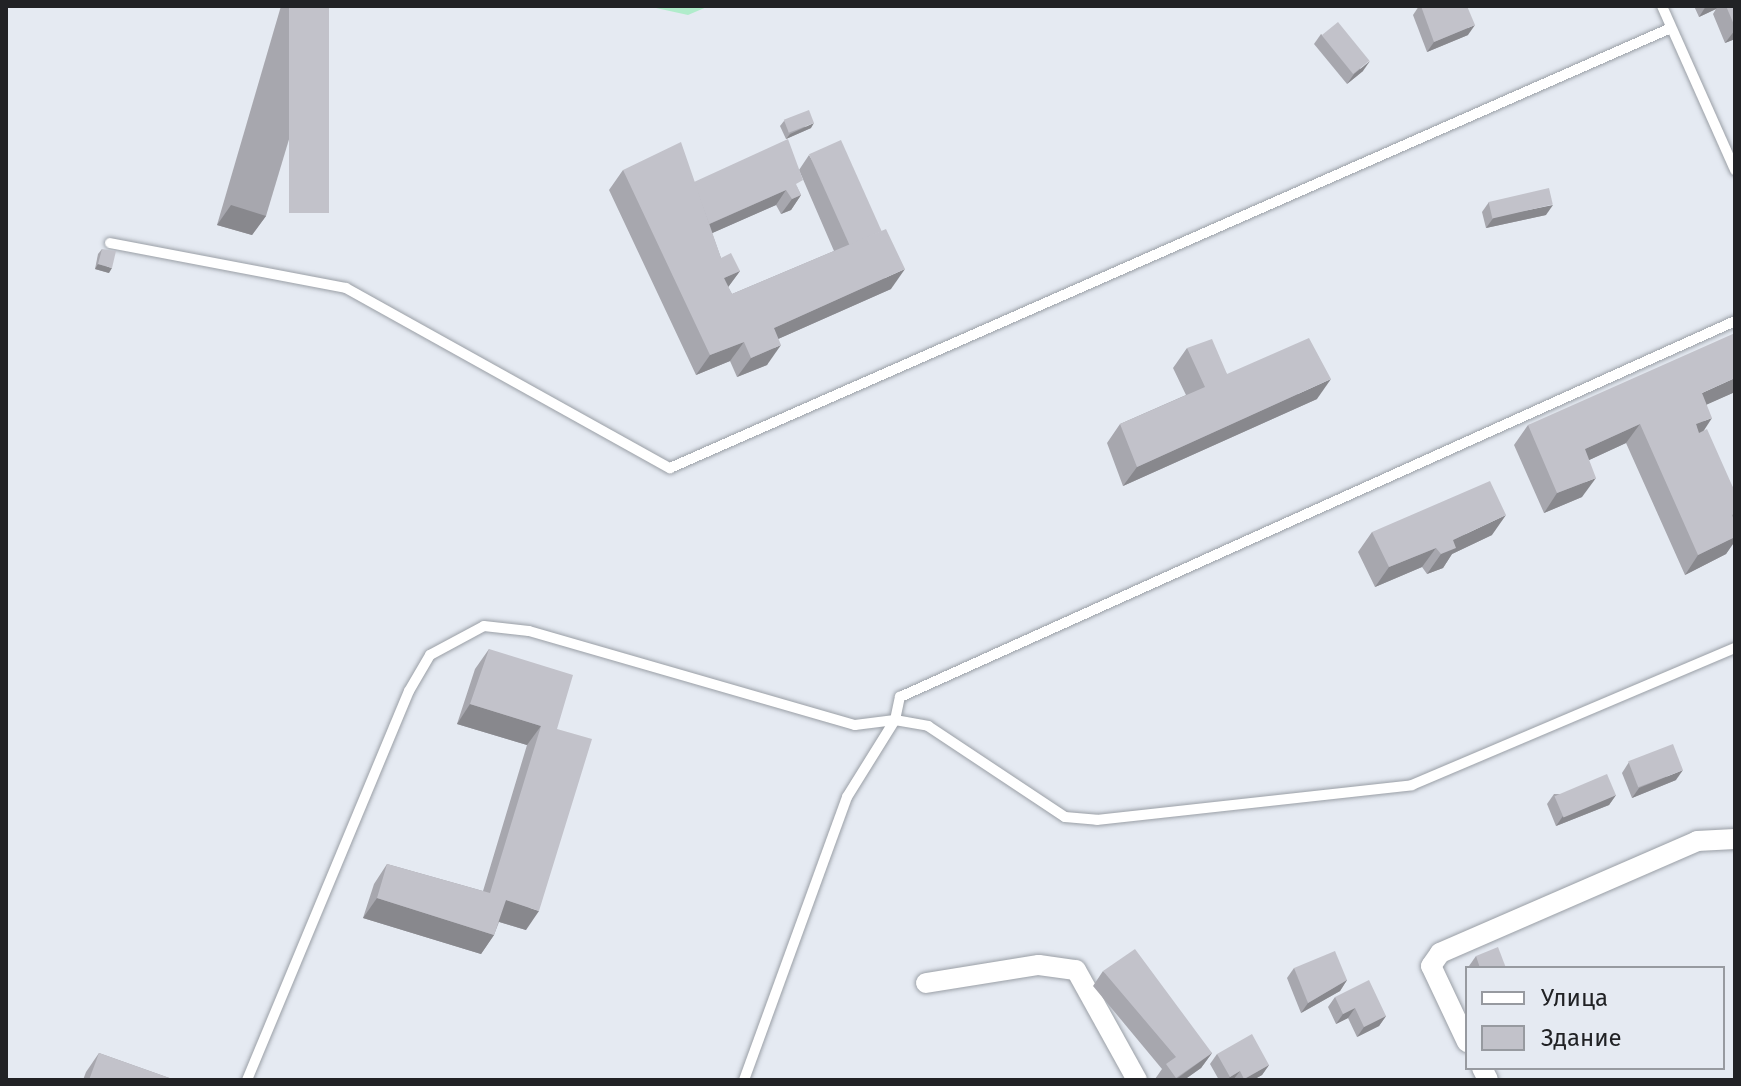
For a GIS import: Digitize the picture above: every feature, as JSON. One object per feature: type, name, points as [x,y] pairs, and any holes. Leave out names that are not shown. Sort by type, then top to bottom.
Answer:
[{"type":"street","points":[[1465,1038],[1431,966],[1440,953],[1697,841],[1735,839]]},
{"type":"street","points":[[926,983],[1039,965],[1076,970],[1137,1080]]},
{"type":"lane","points":[[1662,6],[1735,170]]},
{"type":"lane","points":[[110,243],[346,288],[670,468],[1671,28]]},
{"type":"lane","points":[[744,1080],[847,797],[895,720],[900,697],[1735,321]]},
{"type":"lane","points":[[247,1080],[409,691],[430,655],[484,626],[529,631],[855,725],[895,720],[928,726],[1065,817],[1097,820],[1412,785],[1735,648]]},
{"type":"green space","points":[[647,6],[709,6],[688,15]]},
{"type":"building","points":[[289,6],[329,6],[329,213],[289,213]]},
{"type":"building","points":[[1421,6],[1467,6],[1475,25],[1434,42]]},
{"type":"building","points":[[1726,6],[1735,6],[1735,27]]},
{"type":"building","points":[[1338,22],[1369,61],[1353,74],[1322,35]]},
{"type":"building","points":[[809,110],[814,123],[789,133],[784,120]]},
{"type":"building","points":[[788,139],[803,180],[796,184],[801,195],[792,199],[786,190],[709,224],[694,182]]},
{"type":"building","points":[[841,140],[882,231],[850,246],[809,154]]},
{"type":"building","points":[[681,142],[721,258],[731,253],[740,271],[724,278],[732,294],[886,229],[905,269],[774,328],[781,345],[751,358],[744,342],[710,355],[623,170]]},
{"type":"building","points":[[1549,188],[1553,205],[1492,219],[1489,202]]},
{"type":"building","points":[[102,249],[116,251],[112,268],[98,264]]},
{"type":"building","points":[[1735,333],[1735,378],[1702,393],[1712,418],[1696,424],[1699,433],[1707,429],[1735,492],[1735,513],[1732,515],[1735,537],[1698,555],[1640,424],[1585,449],[1596,478],[1557,493],[1528,425]]},
{"type":"building","points":[[1309,338],[1331,379],[1137,467],[1120,424],[1205,387],[1187,348],[1212,339],[1227,374]]},
{"type":"building","points":[[1490,481],[1506,515],[1453,540],[1456,548],[1441,554],[1436,548],[1389,567],[1372,532]]},
{"type":"building","points":[[489,649],[573,675],[557,729],[592,739],[539,911],[506,900],[494,935],[377,898],[387,864],[490,893],[541,726],[470,704]]},
{"type":"building","points":[[1673,744],[1683,770],[1638,787],[1628,761]]},
{"type":"building","points":[[1607,774],[1616,795],[1564,817],[1555,796]]},
{"type":"building","points":[[1498,947],[1505,966],[1479,966],[1476,956]]},
{"type":"building","points":[[1135,949],[1212,1053],[1176,1078],[1166,1064],[1176,1057],[1103,971]]},
{"type":"building","points":[[1335,951],[1347,980],[1308,1003],[1294,968]]},
{"type":"building","points":[[1369,980],[1386,1016],[1364,1027],[1355,1008],[1343,1014],[1335,997]]},
{"type":"building","points":[[1252,1034],[1269,1065],[1244,1079],[1240,1071],[1230,1077],[1217,1054]]},
{"type":"building","points":[[99,1053],[175,1080],[89,1080]]}]
